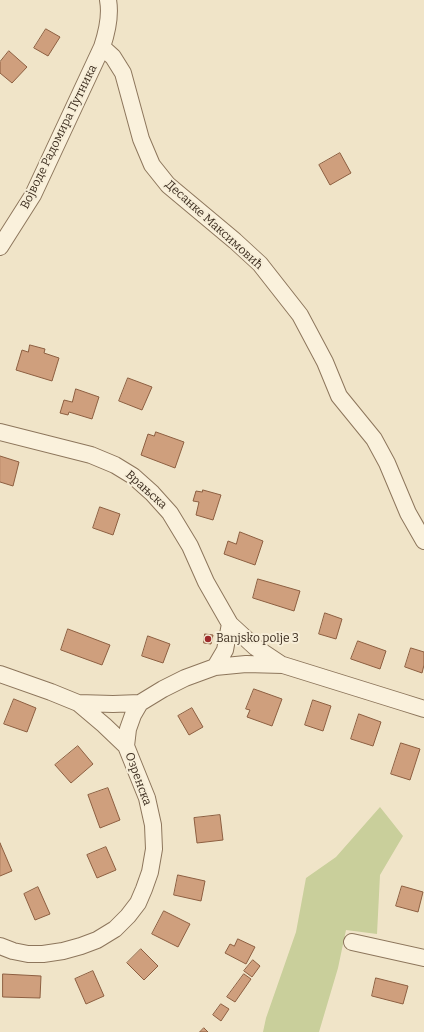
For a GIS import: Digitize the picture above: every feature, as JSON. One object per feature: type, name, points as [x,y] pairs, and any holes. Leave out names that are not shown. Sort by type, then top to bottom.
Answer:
[{"type":"street","points":[[102,47],[108,26],[108,0]]},
{"type":"street","name":"Војводе Радомира Путника","points":[[0,247],[33,195],[102,47]]},
{"type":"street","name":"Десанке Максимовић","points":[[102,47],[113,57],[123,73],[140,139],[152,165],[168,185],[260,264],[300,315],[325,362],[339,396],[374,439],[384,457],[408,513],[424,541]]},
{"type":"street","name":"Врањска","points":[[0,432],[91,455],[115,465],[133,476],[152,493],[170,513],[190,546],[206,582],[230,624],[255,647],[282,665]]},
{"type":"street","points":[[215,668],[224,650],[230,624]]},
{"type":"street","name":"Озренска","points":[[0,946],[13,951],[28,954],[43,954],[81,946],[98,940],[115,929],[138,903],[150,872],[154,849],[153,825],[147,798],[126,746],[128,729],[132,715],[140,703],[163,689],[185,678],[215,668],[246,664],[282,665],[424,709]]},
{"type":"street","points":[[0,674],[78,703],[126,746]]},
{"type":"street","points":[[78,703],[140,703]]},
{"type":"street","points":[[352,942],[424,958]]},
{"type":"green space","points":[[380,807],[403,836],[380,875],[377,934],[346,930],[338,968],[319,1032],[263,1032],[266,1018],[296,932],[306,878],[336,857]]},
{"type":"building","points":[[46,29],[60,37],[48,56],[34,48]]},
{"type":"building","points":[[9,51],[27,67],[12,83],[0,73],[0,62]]},
{"type":"building","points":[[340,153],[351,173],[330,185],[319,165]]},
{"type":"building","points":[[30,345],[45,349],[44,353],[59,358],[52,381],[16,370],[22,350],[28,352]]},
{"type":"building","points":[[128,378],[152,387],[142,410],[119,401]]},
{"type":"building","points":[[76,389],[99,397],[92,419],[69,412],[68,415],[60,413],[64,400],[72,402]]},
{"type":"building","points":[[156,432],[184,442],[175,468],[141,455],[148,434],[154,436]]},
{"type":"building","points":[[0,456],[19,462],[13,486],[0,482]]},
{"type":"building","points":[[203,490],[221,495],[213,520],[196,515],[199,502],[193,501],[196,491],[202,492]]},
{"type":"building","points":[[100,507],[120,514],[113,535],[93,528]]},
{"type":"building","points":[[240,532],[263,541],[255,565],[224,554],[228,541],[236,544]]},
{"type":"building","points":[[258,579],[300,591],[294,611],[253,598]]},
{"type":"building","points":[[325,613],[342,619],[336,639],[319,634]]},
{"type":"building","points":[[68,629],[110,645],[102,665],[61,650]]},
{"type":"building","name":"Banjsko polje 3","points":[[205,634],[213,635],[211,644],[204,643]]},
{"type":"building","points":[[148,636],[170,644],[163,663],[142,656]]},
{"type":"building","points":[[358,641],[386,651],[380,669],[351,659]]},
{"type":"building","points":[[411,648],[424,652],[424,665],[422,673],[405,667]]},
{"type":"building","points":[[254,689],[282,699],[272,726],[247,717],[250,710],[246,709]]},
{"type":"building","points":[[14,699],[36,708],[27,732],[4,724]]},
{"type":"building","points":[[313,700],[331,706],[323,731],[305,725]]},
{"type":"building","points":[[192,708],[203,727],[189,735],[178,716]]},
{"type":"building","points":[[359,714],[381,722],[373,746],[351,739]]},
{"type":"building","points":[[401,743],[420,749],[410,780],[391,774]]},
{"type":"building","points":[[78,746],[93,764],[71,783],[55,765]]},
{"type":"building","points":[[108,788],[120,820],[100,828],[88,795]]},
{"type":"building","points":[[220,815],[223,840],[197,843],[194,818]]},
{"type":"building","points":[[0,843],[12,871],[0,876]]},
{"type":"building","points":[[106,847],[116,870],[97,878],[87,855]]},
{"type":"building","points":[[178,875],[205,881],[201,901],[174,895]]},
{"type":"building","points":[[402,886],[423,892],[418,912],[396,906]]},
{"type":"building","points":[[38,887],[50,914],[35,920],[24,894]]},
{"type":"building","points":[[164,911],[190,924],[178,947],[152,934]]},
{"type":"building","points":[[238,939],[255,947],[246,964],[225,953],[230,944],[234,946]]},
{"type":"building","points":[[141,949],[158,966],[144,980],[127,963]]},
{"type":"building","points":[[253,960],[260,966],[252,977],[244,971]]},
{"type":"building","points":[[93,971],[104,996],[86,1004],[75,979]]},
{"type":"building","points":[[3,974],[41,976],[40,998],[3,997]]},
{"type":"building","points":[[244,974],[251,979],[235,1002],[227,997]]},
{"type":"building","points":[[376,978],[408,986],[403,1004],[372,996]]},
{"type":"building","points":[[221,1004],[229,1009],[221,1021],[213,1015]]},
{"type":"building","points":[[204,1028],[208,1032],[200,1032]]},
{"type":"place","name":"Banjsko polje 3","points":[[208,639]]}]
